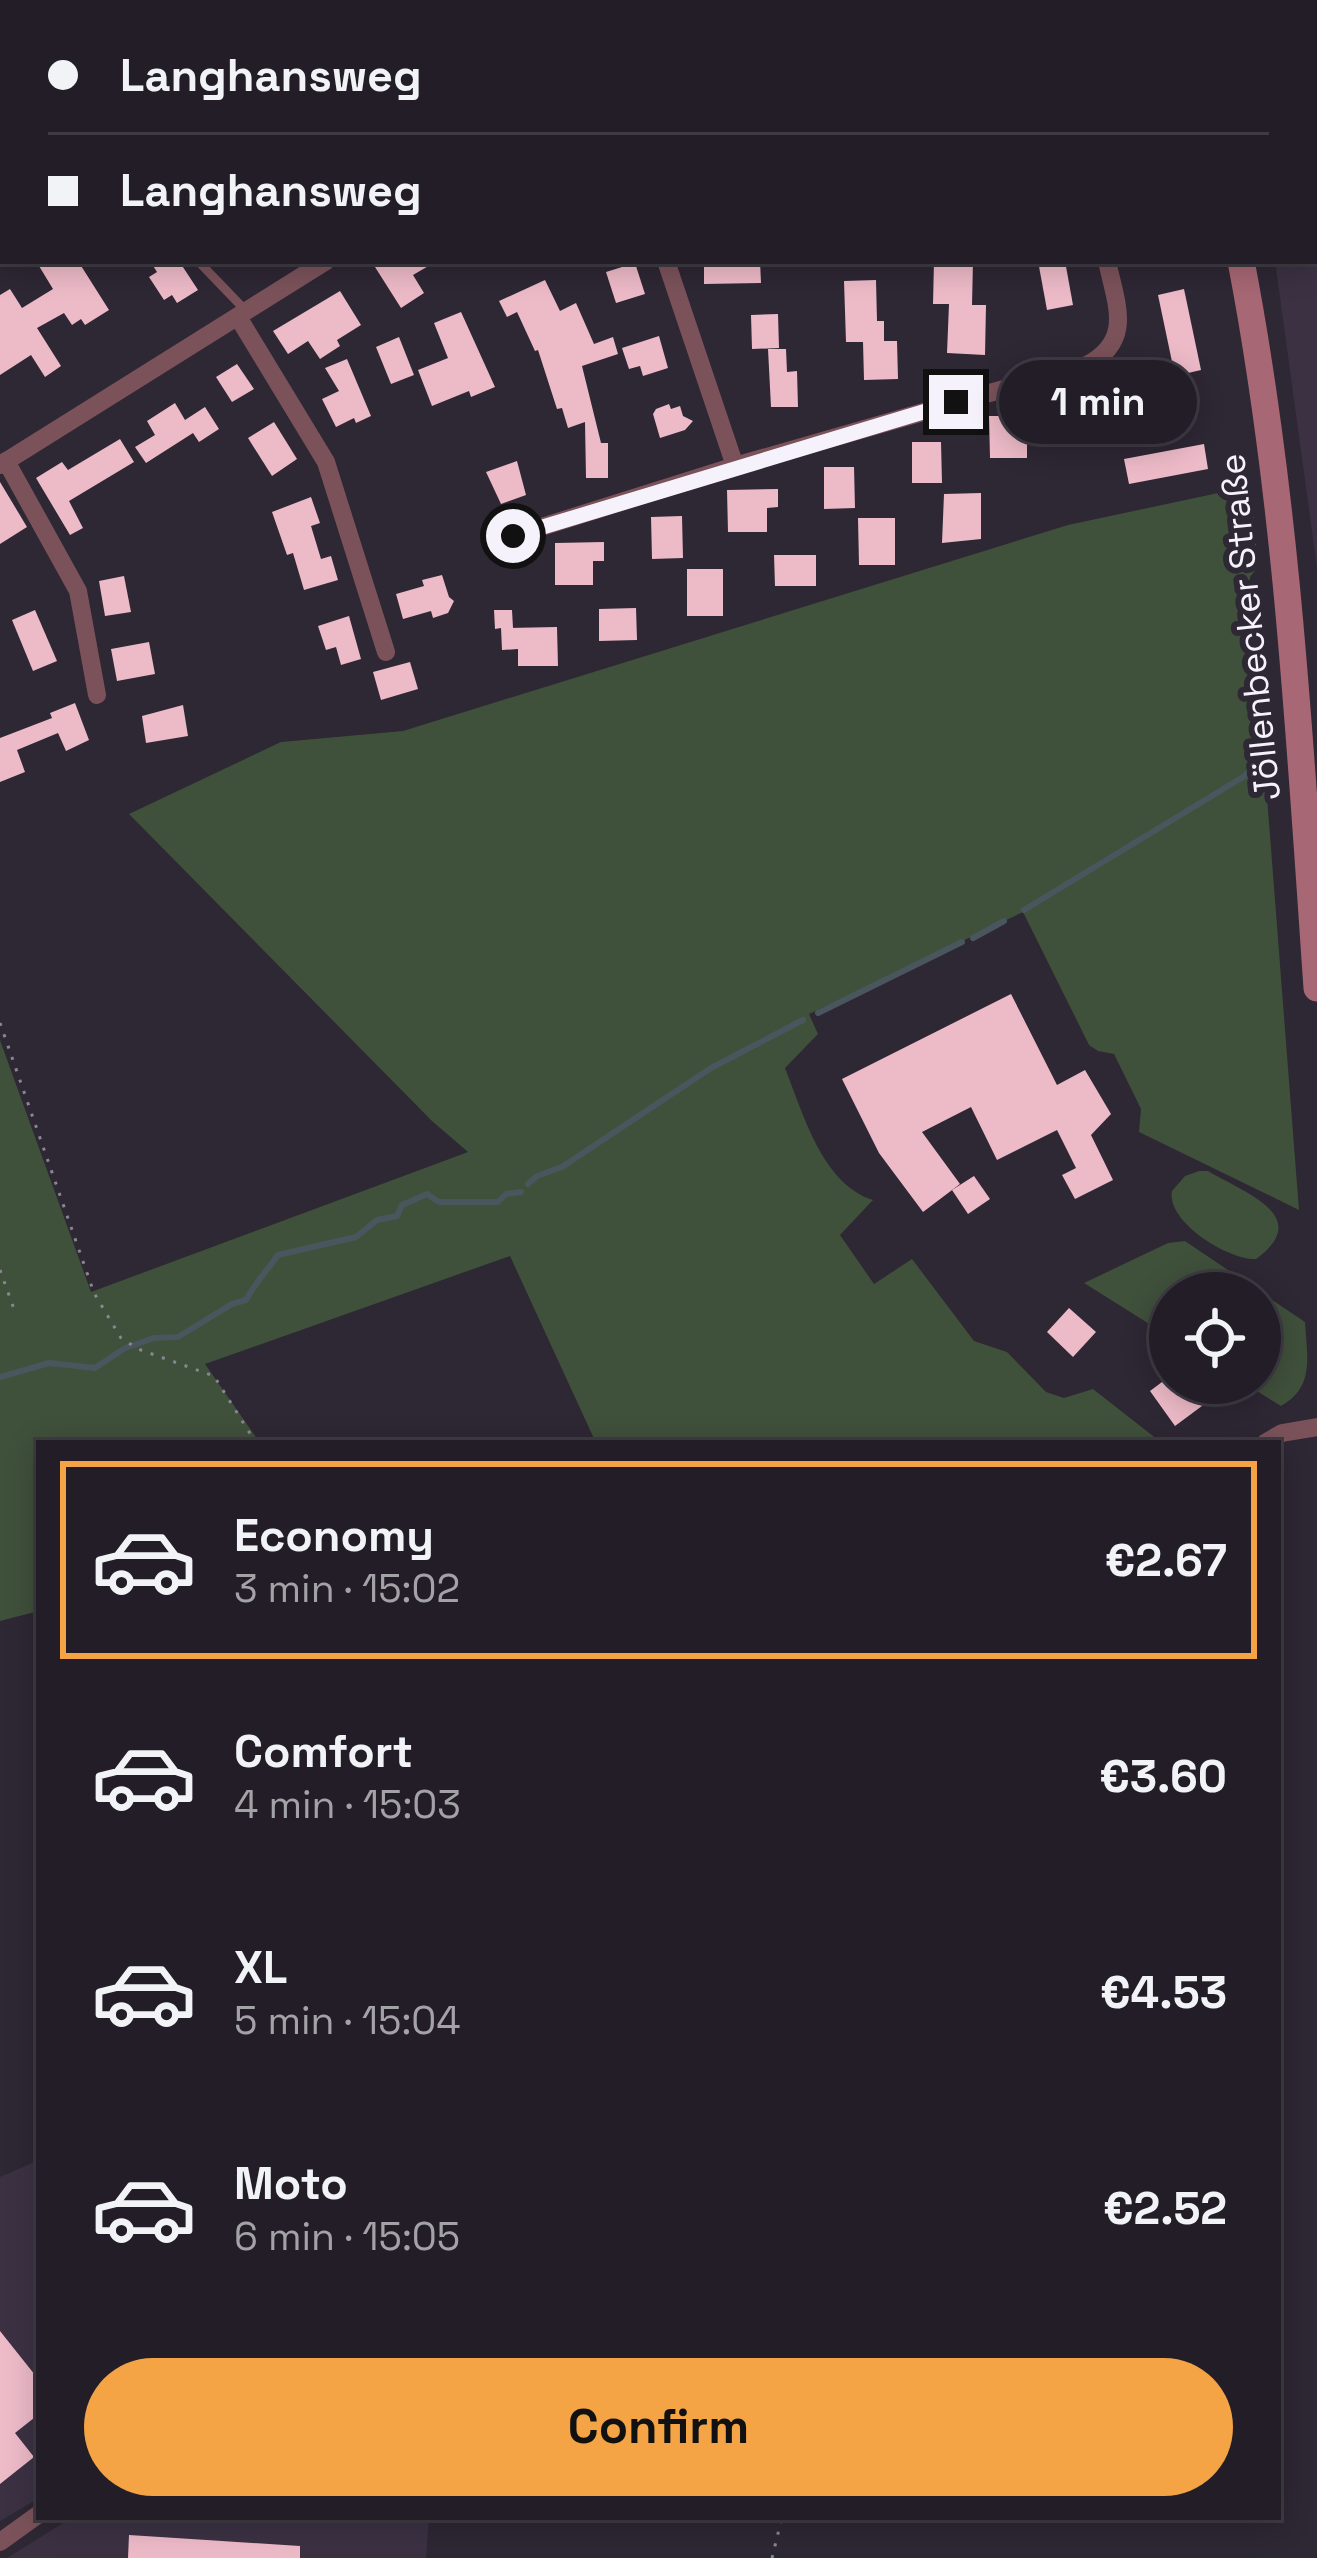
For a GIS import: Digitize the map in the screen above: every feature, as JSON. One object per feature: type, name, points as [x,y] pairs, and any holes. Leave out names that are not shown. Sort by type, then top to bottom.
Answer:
[{"type":"main road","name":"Jöllenbecker Straße","points":[[1241,264],[1286,584],[1317,988]]},
{"type":"street","points":[[98,695],[78,591],[3,463],[321,264]]},
{"type":"street","points":[[668,264],[735,466]]},
{"type":"street","points":[[513,536],[735,466],[1087,365],[1114,345],[1117,308],[1108,264]]},
{"type":"street","points":[[242,315],[326,462],[386,652]]},
{"type":"street","points":[[1270,1440],[1317,1427]]},
{"type":"street","points":[[0,2542],[36,2516]]},
{"type":"lane","points":[[200,264],[242,315]]},
{"type":"path","points":[[0,1023],[94,1293],[121,1338],[214,1376],[254,1440]]},
{"type":"path","points":[[0,1270],[14,1309]]},
{"type":"path","points":[[772,2558],[781,2520]]},
{"type":"shaded area","points":[[1275,264],[1317,264],[1317,568]]},
{"type":"shaded area","points":[[36,2161],[36,2500],[0,2521],[0,2177]]},
{"type":"shaded area","points":[[68,2520],[429,2520],[426,2558],[7,2558]]},
{"type":"green space","points":[[1251,486],[1258,567],[1250,577],[1299,1210],[1139,1132],[1141,1109],[1114,1054],[1089,1045],[1023,912],[809,1014],[818,1034],[785,1068],[827,1163],[855,1192],[873,1200],[840,1235],[874,1284],[912,1259],[974,1341],[1007,1352],[1046,1392],[1064,1398],[1093,1389],[1158,1440],[595,1440],[510,1256],[205,1364],[258,1440],[36,1440],[36,1612],[0,1621],[0,1040],[91,1292],[468,1152],[129,814],[281,742],[403,731],[1068,525]]},
{"type":"green space","points":[[1208,1171],[1254,1197],[1276,1218],[1278,1230],[1272,1244],[1256,1259],[1216,1247],[1179,1215],[1172,1191],[1185,1176]]},
{"type":"green space","points":[[1185,1241],[1231,1272],[1149,1272],[1149,1324],[1084,1283],[1168,1243]]},
{"type":"green space","points":[[1281,1306],[1305,1322],[1307,1359],[1299,1390],[1281,1406]]},
{"type":"building","points":[[38,264],[80,264],[109,310],[85,325],[81,319],[72,325],[64,313],[37,328],[61,366],[45,377],[31,355],[0,375],[0,295],[10,289],[22,308],[53,289]]},
{"type":"building","points":[[152,264],[181,264],[198,290],[177,303],[172,295],[164,300],[149,277],[157,272]]},
{"type":"building","points":[[432,264],[413,275],[424,293],[401,308],[375,267]]},
{"type":"building","points":[[635,264],[645,294],[616,303],[606,272]]},
{"type":"building","points":[[704,264],[760,264],[761,283],[704,284]]},
{"type":"building","points":[[934,264],[973,264],[972,305],[986,305],[985,355],[947,353],[949,304],[933,304]]},
{"type":"building","points":[[1039,264],[1066,264],[1073,305],[1047,310]]},
{"type":"building","points":[[545,280],[560,311],[576,303],[594,344],[613,337],[618,354],[582,366],[601,443],[608,443],[608,478],[586,478],[585,422],[568,428],[538,350],[517,312],[507,317],[499,301]]},
{"type":"building","points":[[876,280],[877,321],[884,321],[884,341],[897,341],[898,379],[864,380],[863,342],[846,342],[844,281]]},
{"type":"building","points":[[1184,289],[1201,370],[1175,376],[1158,295]]},
{"type":"building","points":[[340,291],[361,325],[337,340],[340,346],[320,359],[308,341],[288,354],[273,331]]},
{"type":"building","points":[[461,312],[495,387],[471,397],[469,391],[432,406],[418,370],[448,358],[434,323]]},
{"type":"building","points":[[778,314],[779,348],[752,349],[751,315]]},
{"type":"building","points":[[659,336],[668,368],[643,376],[640,366],[629,369],[622,348]]},
{"type":"building","points":[[399,337],[414,375],[391,384],[376,347]]},
{"type":"building","points":[[768,349],[786,349],[787,372],[797,371],[798,407],[771,407]]},
{"type":"building","points":[[347,359],[371,416],[336,427],[322,399],[339,391],[325,368]]},
{"type":"building","points":[[237,364],[254,389],[232,402],[216,377]]},
{"type":"building","points":[[1089,392],[1098,433],[1072,438],[1064,397]]},
{"type":"building","points":[[175,403],[185,420],[205,407],[219,429],[199,442],[193,433],[146,463],[135,447],[155,435],[147,421]]},
{"type":"building","points":[[669,404],[671,409],[680,406],[683,416],[693,421],[685,430],[660,438],[653,414]]},
{"type":"building","points":[[989,416],[1038,416],[1043,433],[1027,433],[1027,458],[990,458]]},
{"type":"building","points":[[274,422],[297,459],[272,476],[248,438]]},
{"type":"building","points":[[120,439],[134,462],[69,501],[83,528],[70,535],[36,478],[62,462],[68,470]]},
{"type":"building","points":[[912,442],[941,442],[942,483],[912,483]]},
{"type":"building","points":[[1204,444],[1208,469],[1129,484],[1124,459]]},
{"type":"building","points":[[517,461],[526,495],[501,504],[486,472]]},
{"type":"building","points":[[824,467],[854,467],[855,508],[824,509]]},
{"type":"building","points":[[0,482],[27,527],[0,544]]},
{"type":"building","points":[[778,489],[778,507],[767,508],[767,532],[728,532],[727,490]]},
{"type":"building","points":[[981,493],[981,539],[942,543],[944,494]]},
{"type":"building","points":[[311,497],[320,523],[311,526],[321,559],[331,556],[338,580],[304,590],[293,553],[287,555],[272,512]]},
{"type":"building","points":[[682,516],[683,558],[652,559],[651,517]]},
{"type":"building","points":[[858,518],[895,518],[895,565],[859,565]]},
{"type":"building","points":[[604,542],[604,561],[593,561],[593,585],[555,585],[555,543]]},
{"type":"building","points":[[774,555],[816,555],[816,586],[775,586]]},
{"type":"building","points":[[687,569],[723,569],[723,616],[687,616]]},
{"type":"building","points":[[442,575],[454,601],[448,613],[433,618],[431,611],[403,619],[396,594]]},
{"type":"building","points":[[124,576],[131,612],[105,616],[99,581]]},
{"type":"building","points":[[636,608],[637,640],[599,641],[599,609]]},
{"type":"building","points":[[35,610],[57,661],[33,671],[12,620]]},
{"type":"building","points":[[494,610],[512,610],[513,628],[557,627],[558,666],[518,666],[518,649],[502,650]]},
{"type":"building","points":[[349,616],[361,659],[341,665],[336,647],[326,650],[318,626]]},
{"type":"building","points":[[149,642],[155,674],[117,681],[111,649]]},
{"type":"building","points":[[410,662],[418,689],[381,700],[373,672]]},
{"type":"building","points":[[75,703],[89,740],[66,751],[58,733],[17,750],[25,772],[0,782],[0,738],[52,718],[50,713]]},
{"type":"building","points":[[183,705],[188,736],[146,743],[142,716]]},
{"type":"building","points":[[1011,994],[1057,1085],[1085,1070],[1111,1114],[1091,1135],[1113,1180],[1075,1199],[1062,1175],[1076,1168],[1057,1130],[997,1160],[971,1107],[922,1132],[960,1184],[923,1212],[879,1153],[842,1079]]},
{"type":"building","points":[[974,1176],[990,1199],[968,1214],[952,1190]]},
{"type":"building","points":[[1069,1308],[1096,1332],[1073,1357],[1047,1332]]},
{"type":"building","points":[[1159,1404],[1205,1404],[1175,1426]]},
{"type":"building","points":[[0,2331],[36,2376],[36,2416],[15,2433],[34,2457],[0,2484]]},
{"type":"building","points":[[129,2535],[300,2546],[300,2558],[128,2558]]},
{"type":"waterway","points":[[1024,910],[1263,761]]},
{"type":"waterway","points":[[973,938],[1004,921]]},
{"type":"waterway","points":[[818,1013],[962,942]]},
{"type":"waterway","points":[[528,1184],[562,1167],[711,1068],[803,1020]]},
{"type":"waterway","points":[[0,1377],[49,1363],[95,1368],[125,1348],[154,1338],[178,1337],[246,1300],[278,1255],[356,1237],[377,1220],[397,1216],[402,1205],[427,1194],[439,1202],[498,1202],[506,1194],[521,1192]]},
{"type":"route","points":[[513,536],[956,402]]}]
